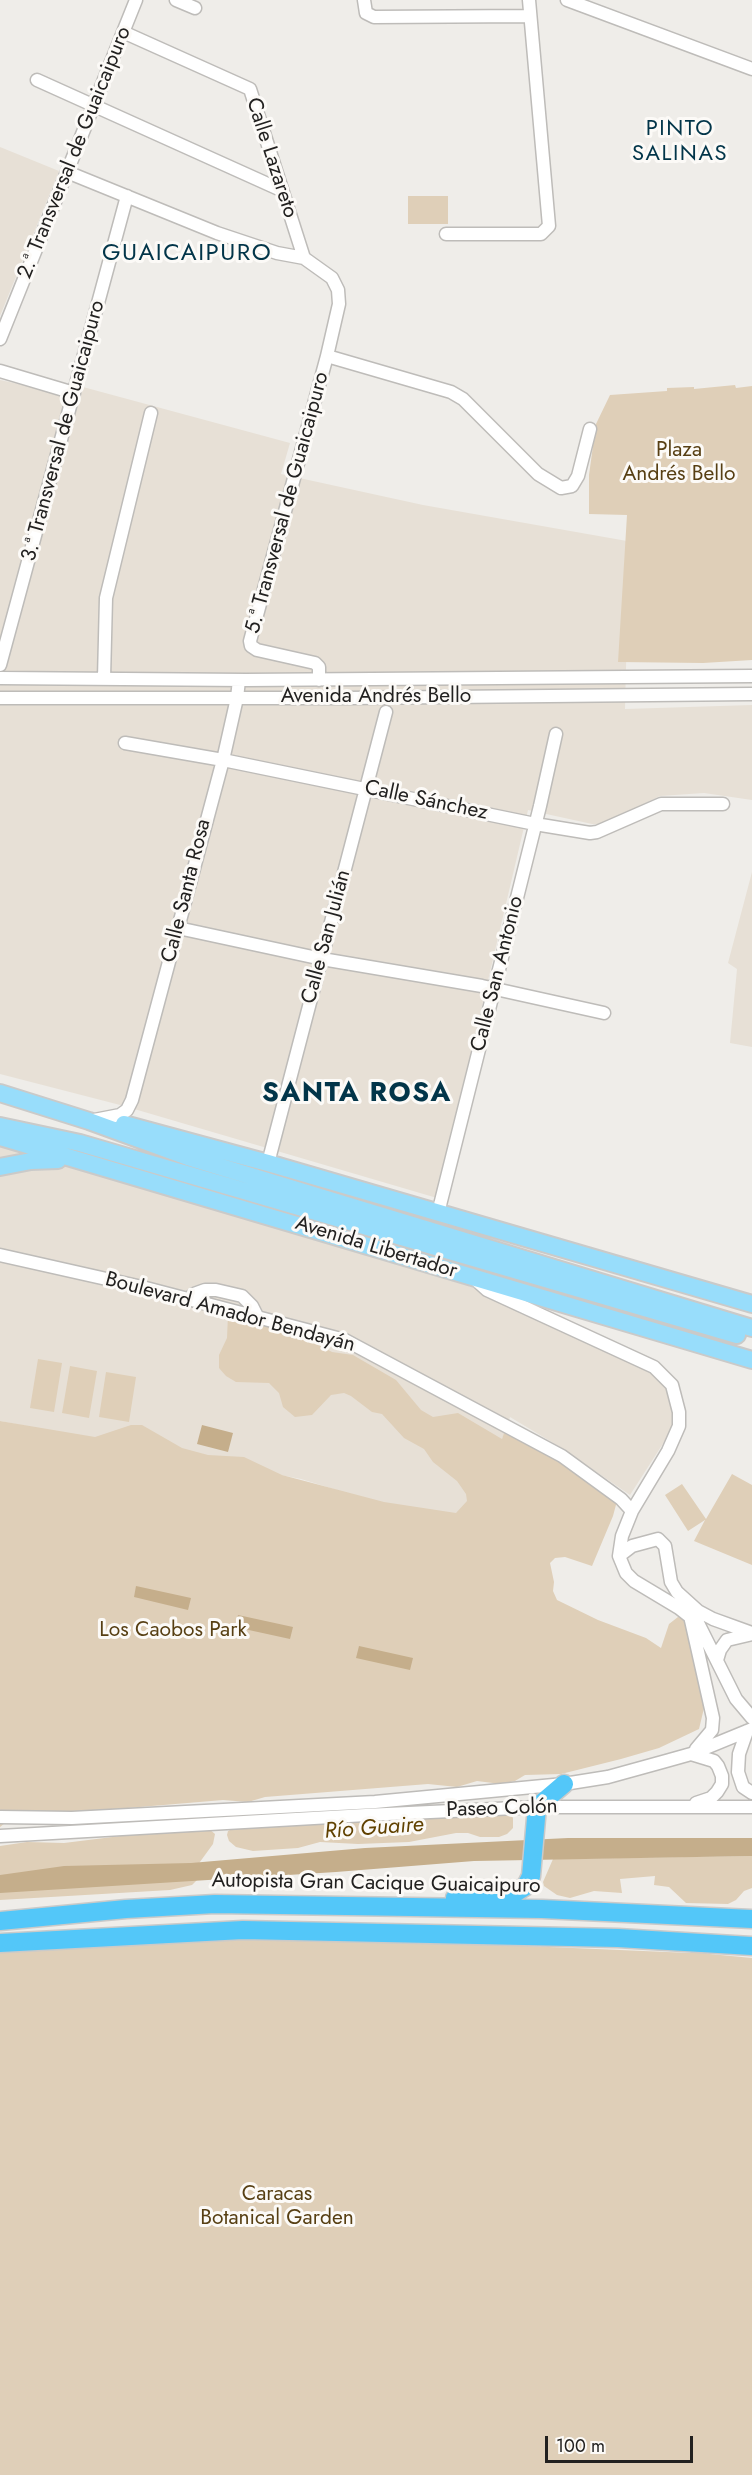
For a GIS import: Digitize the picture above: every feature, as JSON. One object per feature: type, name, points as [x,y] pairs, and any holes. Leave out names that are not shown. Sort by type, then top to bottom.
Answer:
[{"type":"highway","points":[[411,1908],[470,1896],[510,1896],[526,1886],[531,1876],[536,1813],[564,1784]]},
{"type":"highway","name":"Autopista Gran Cacique Guaicaipuro","points":[[0,1921],[126,1909],[215,1904],[542,1909],[752,1919]]},
{"type":"highway","points":[[0,1943],[243,1930],[618,1938],[752,1946]]},
{"type":"main road","name":"Avenida Libertador","points":[[0,1093],[89,1120],[188,1157],[309,1193],[451,1244],[752,1339]]},
{"type":"main road","name":"Avenida Libertador","points":[[89,1120],[120,1123],[268,1162],[752,1304]]},
{"type":"main road","name":"Avenida Libertador","points":[[0,1126],[80,1143],[451,1244],[539,1263],[752,1326]]},
{"type":"main road","name":"Avenida Libertador","points":[[0,1137],[752,1360]]},
{"type":"main road","points":[[0,1167],[32,1161],[78,1160]]},
{"type":"main road","points":[[309,1193],[431,1210],[451,1244],[346,1239]]},
{"type":"main road","points":[[527,1238],[539,1263]]},
{"type":"street","name":"2.ª Transversal de Guaicaipuro","points":[[0,339],[136,0]]},
{"type":"street","points":[[176,0],[195,8]]},
{"type":"street","points":[[364,0],[366,13],[374,16],[529,16]]},
{"type":"street","points":[[446,234],[541,234],[549,226],[529,0]]},
{"type":"street","points":[[567,0],[752,69]]},
{"type":"street","name":"Calle Lazareto","points":[[123,32],[249,89],[304,258]]},
{"type":"street","points":[[37,80],[281,190]]},
{"type":"street","points":[[67,172],[217,233],[277,254],[304,258]]},
{"type":"street","name":"3.ª Transversal de Guaicaipuro","points":[[0,665],[127,196]]},
{"type":"street","name":"5.ª Transversal de Guaicaipuro","points":[[304,258],[332,278],[338,290],[339,304],[327,357],[250,641],[251,646],[257,650],[315,663],[319,667],[319,680]]},
{"type":"street","points":[[327,357],[451,392],[463,399],[538,474],[561,488],[572,486],[578,476],[590,429]]},
{"type":"street","points":[[0,371],[74,393]]},
{"type":"street","points":[[104,678],[106,598],[151,413]]},
{"type":"street","name":"Avenida Andrés Bello","points":[[0,678],[319,680],[752,676]]},
{"type":"street","name":"Calle Santa Rosa","points":[[132,1100],[223,760],[239,680]]},
{"type":"street","name":"Avenida Andrés Bello","points":[[0,698],[752,694]]},
{"type":"street","name":"Calle San Julián","points":[[268,1162],[386,712]]},
{"type":"street","name":"Calle San Antonio","points":[[431,1210],[495,989],[556,734]]},
{"type":"street","name":"Calle Sánchez","points":[[125,743],[223,760],[535,824],[597,832],[661,804],[723,804]]},
{"type":"street","points":[[178,928],[322,959],[495,989],[604,1013]]},
{"type":"street","points":[[89,1120],[120,1115],[127,1110],[132,1100]]},
{"type":"street","points":[[132,1100],[136,1115],[147,1130]]},
{"type":"street","name":"Boulevard Amador Bendayán","points":[[0,1255],[256,1316],[333,1336],[358,1346],[562,1455],[621,1499],[632,1511]]},
{"type":"street","points":[[472,1277],[488,1290],[654,1367],[672,1386],[679,1412],[679,1426],[668,1451],[632,1511],[622,1536],[619,1556],[626,1573],[634,1581],[690,1615],[703,1630],[736,1699],[752,1718]]},
{"type":"street","points":[[619,1556],[632,1546],[658,1539],[666,1546],[671,1582],[677,1592],[698,1611],[752,1634]]},
{"type":"street","points":[[676,1806],[711,1798],[722,1784],[718,1766],[714,1761],[691,1754],[708,1737],[713,1724],[690,1615]]},
{"type":"street","points":[[717,1660],[720,1650],[728,1640],[752,1634]]},
{"type":"street","points":[[749,1730],[739,1754],[738,1772],[743,1787],[752,1793]]},
{"type":"street","name":"Paseo Colón","points":[[0,1816],[72,1818],[375,1802],[564,1784],[608,1778],[691,1754],[749,1730]]},
{"type":"street","name":"Paseo Colón","points":[[0,1836],[366,1815],[536,1813],[676,1806],[752,1807]]},
{"type":"shaded area","points":[[0,147],[59,171],[0,316]]},
{"type":"shaded area","points":[[0,380],[80,397],[83,387],[290,443],[281,474],[423,505],[627,541],[629,543],[625,709],[752,705],[752,800],[704,793],[660,796],[605,824],[592,824],[528,810],[437,1198],[124,1106],[0,1074]]},
{"type":"shaded area","points":[[752,872],[752,1047],[730,1043],[737,969],[728,963]]},
{"type":"shaded area","points":[[0,1145],[454,1279],[588,1340],[664,1378],[675,1412],[673,1428],[630,1495],[560,1447],[510,1417],[470,1531],[301,1479],[0,1421]]},
{"type":"shaded area","points":[[202,1425],[233,1433],[228,1452],[197,1444]]},
{"type":"shaded area","points":[[136,1586],[191,1598],[188,1610],[134,1597]]},
{"type":"shaded area","points":[[238,1615],[293,1627],[290,1639],[235,1627]]},
{"type":"shaded area","points":[[359,1646],[413,1658],[410,1670],[356,1658]]},
{"type":"shaded area","name":"Río Guaire","points":[[568,1838],[752,1838],[752,1856],[474,1861],[0,1893],[0,1875],[64,1866],[191,1863],[365,1848]]},
{"type":"green space","points":[[408,196],[448,196],[448,224],[408,224]]},
{"type":"green space","name":"Plaza Andrés Bello","points":[[735,385],[736,388],[752,386],[752,660],[703,663],[618,662],[627,515],[589,514],[589,475],[596,424],[610,395],[667,391],[667,388],[694,387],[694,389]]},
{"type":"green space","name":"Los Caobos Park","points":[[228,1315],[297,1333],[310,1343],[332,1352],[353,1355],[396,1380],[421,1410],[433,1417],[458,1413],[502,1439],[504,1433],[550,1456],[617,1501],[592,1566],[565,1557],[555,1558],[550,1563],[554,1582],[553,1591],[557,1600],[598,1620],[646,1638],[661,1648],[669,1624],[678,1617],[686,1618],[703,1690],[704,1708],[699,1729],[659,1748],[621,1759],[561,1774],[525,1775],[515,1781],[501,1784],[477,1781],[457,1787],[428,1784],[265,1797],[248,1802],[223,1800],[128,1808],[9,1820],[0,1827],[0,1421],[95,1437],[131,1425],[142,1425],[182,1448],[208,1455],[244,1457],[282,1475],[384,1502],[456,1513],[467,1501],[466,1494],[457,1481],[433,1462],[424,1449],[404,1438],[382,1414],[372,1412],[351,1396],[344,1393],[331,1395],[312,1415],[295,1417],[283,1407],[279,1393],[269,1383],[236,1382],[226,1376],[219,1368],[219,1355],[227,1338]]},
{"type":"green space","points":[[38,1359],[62,1363],[54,1412],[30,1408]]},
{"type":"green space","points":[[70,1366],[97,1371],[89,1418],[62,1413]]},
{"type":"green space","points":[[106,1372],[136,1377],[129,1422],[99,1417]]},
{"type":"green space","points":[[732,1474],[752,1485],[752,1565],[694,1541],[705,1520],[688,1531],[665,1495],[682,1484],[706,1519]]},
{"type":"green space","points":[[509,1811],[513,1818],[513,1828],[507,1834],[499,1837],[456,1833],[409,1842],[358,1844],[320,1842],[298,1848],[253,1851],[236,1847],[229,1841],[227,1835],[228,1831],[235,1827]]},
{"type":"green space","points":[[185,1828],[208,1828],[215,1834],[213,1844],[197,1866],[197,1880],[192,1885],[170,1890],[0,1900],[0,1846],[27,1842],[64,1843]]},
{"type":"green space","points":[[752,1856],[752,1888],[744,1891],[736,1900],[728,1904],[686,1903],[669,1887],[654,1885],[655,1876],[620,1879],[622,1893],[594,1891],[570,1898],[557,1895],[544,1886],[543,1882],[553,1859]]},
{"type":"green space","name":"Caracas Botanical Garden","points":[[220,1937],[409,1941],[690,1953],[694,1950],[752,1958],[752,2475],[0,2475],[0,1952]]},
{"type":"district","name":"PINTO SALINAS","points":[[680,142]]},
{"type":"district","name":"GUAICAIPURO","points":[[187,254]]},
{"type":"district","name":"SANTA ROSA","points":[[357,1094]]}]
